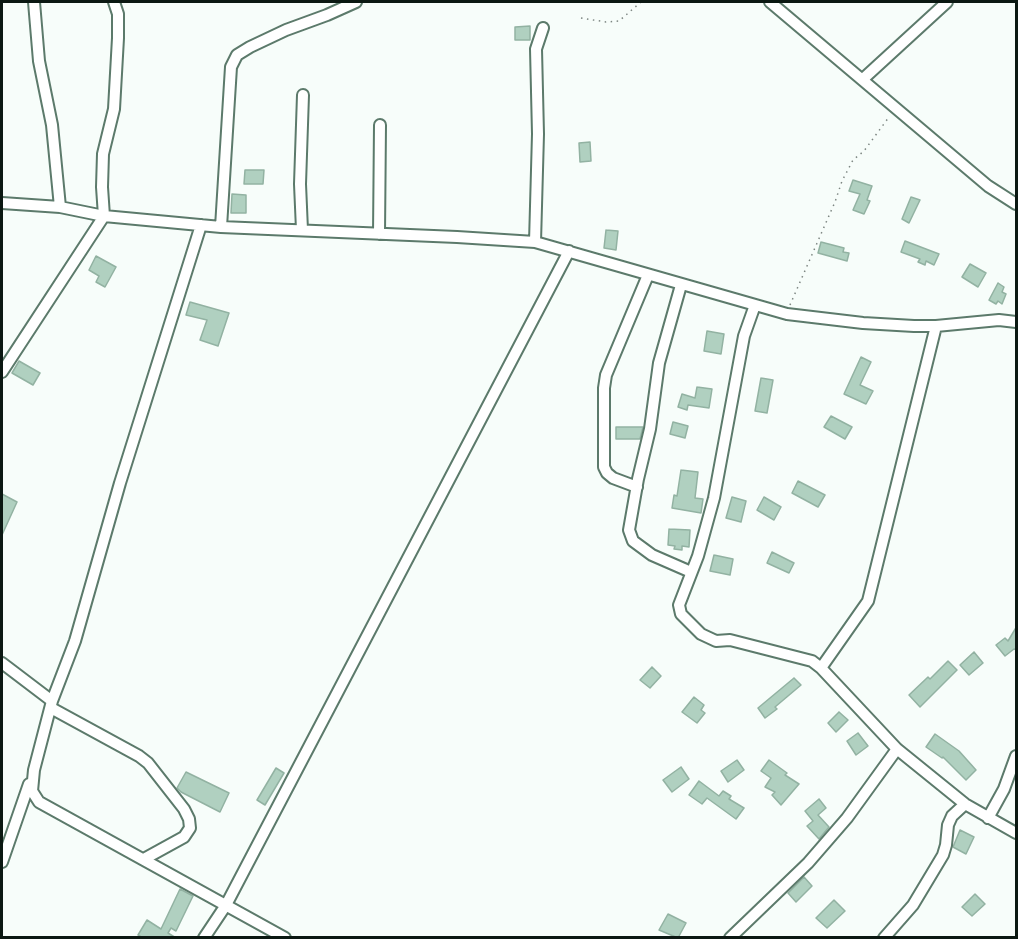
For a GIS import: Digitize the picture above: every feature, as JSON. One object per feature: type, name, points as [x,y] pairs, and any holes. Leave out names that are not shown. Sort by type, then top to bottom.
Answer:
[{"type":"street","points":[[34,2],[39,61],[52,125],[60,207]]},
{"type":"street","points":[[2,372],[104,216],[103,154],[114,109],[118,38],[118,14],[114,2]]},
{"type":"street","points":[[221,227],[231,68],[237,55],[286,30],[356,2]]},
{"type":"street","points":[[770,2],[988,186],[1017,204]]},
{"type":"street","points":[[863,79],[947,2]]},
{"type":"street","points":[[535,242],[538,134],[536,49],[543,28]]},
{"type":"street","points":[[303,95],[300,184],[303,230]]},
{"type":"street","points":[[379,234],[380,125]]},
{"type":"street","points":[[2,203],[60,207],[104,216],[221,227],[535,242],[787,314],[863,324],[936,326],[999,320],[1017,322]]},
{"type":"street","points":[[2,862],[75,641],[120,483],[201,225]]},
{"type":"street","points":[[204,938],[226,905],[569,251]]},
{"type":"street","points":[[637,487],[613,478],[604,467],[604,388],[606,375],[648,275]]},
{"type":"street","points":[[681,285],[659,363],[650,429],[629,530],[633,541],[652,555],[691,572]]},
{"type":"street","points":[[755,305],[744,336],[714,498],[679,605],[681,614],[701,634],[716,641],[730,640],[812,661],[897,749],[964,804],[1017,832]]},
{"type":"street","points":[[821,668],[868,601],[936,326]]},
{"type":"street","points":[[2,663],[52,705],[148,763],[184,809],[190,828],[184,837],[144,859]]},
{"type":"street","points":[[730,938],[808,863],[847,818],[897,749]]},
{"type":"street","points":[[988,818],[1004,789],[1017,756]]},
{"type":"street","points":[[34,770],[32,791],[39,802],[285,938]]},
{"type":"street","points":[[884,938],[913,905],[943,855],[948,825],[952,816],[964,804]]},
{"type":"path","points":[[581,18],[606,22],[619,21],[641,2]]},
{"type":"path","points":[[787,314],[842,181],[853,160],[864,151],[896,108]]},
{"type":"building","points":[[530,26],[530,40],[515,40],[515,27]]},
{"type":"building","points":[[590,142],[591,161],[580,162],[579,143]]},
{"type":"building","points":[[245,170],[264,170],[263,184],[244,184]]},
{"type":"building","points":[[853,180],[872,186],[867,200],[870,201],[864,214],[853,210],[860,194],[849,191]]},
{"type":"building","points":[[232,194],[246,195],[246,213],[231,213]]},
{"type":"building","points":[[911,197],[920,200],[909,223],[902,219]]},
{"type":"building","points":[[606,230],[618,231],[616,250],[604,248]]},
{"type":"building","points":[[905,241],[939,254],[934,265],[926,261],[925,265],[918,262],[920,259],[901,252]]},
{"type":"building","points":[[821,242],[844,248],[843,252],[849,253],[847,261],[818,253]]},
{"type":"building","points":[[96,256],[116,267],[105,287],[96,282],[99,276],[89,270]]},
{"type":"building","points":[[970,264],[986,273],[978,287],[962,277]]},
{"type":"building","points":[[998,283],[1004,287],[1002,292],[1006,294],[1002,304],[989,300]]},
{"type":"building","points":[[190,302],[229,313],[218,346],[200,340],[207,320],[186,315]]},
{"type":"building","points":[[707,331],[724,334],[721,354],[704,351]]},
{"type":"building","points":[[861,357],[871,362],[860,385],[873,391],[866,404],[844,394]]},
{"type":"building","points":[[19,361],[40,373],[33,385],[12,373]]},
{"type":"building","points":[[761,378],[773,380],[767,413],[755,411]]},
{"type":"building","points":[[697,387],[712,389],[709,408],[688,405],[687,410],[678,407],[682,394],[695,398]]},
{"type":"building","points":[[831,416],[852,427],[845,439],[824,427]]},
{"type":"building","points":[[673,422],[688,426],[685,438],[670,434]]},
{"type":"building","points":[[616,427],[643,427],[640,439],[616,439]]},
{"type":"building","points":[[681,470],[698,472],[695,498],[703,499],[701,513],[672,508],[674,495],[677,496]]},
{"type":"building","points":[[798,481],[825,495],[818,507],[792,493]]},
{"type":"building","points":[[2,494],[17,502],[2,535]]},
{"type":"building","points":[[732,497],[746,501],[741,522],[726,518]]},
{"type":"building","points":[[764,497],[781,507],[774,520],[757,510]]},
{"type":"building","points":[[669,529],[690,530],[689,547],[682,546],[682,550],[668,545]]},
{"type":"building","points":[[772,552],[794,563],[789,573],[767,563]]},
{"type":"building","points":[[714,555],[733,559],[730,575],[710,571]]},
{"type":"building","points":[[1017,626],[1017,650],[1014,649],[1005,656],[996,645],[1005,638],[1008,641]]},
{"type":"building","points":[[974,652],[983,663],[969,675],[960,665]]},
{"type":"building","points":[[948,661],[957,670],[920,707],[909,695]]},
{"type":"building","points":[[652,667],[661,676],[650,688],[640,680]]},
{"type":"building","points":[[794,678],[801,685],[765,718],[758,708]]},
{"type":"building","points":[[694,697],[704,705],[701,710],[705,713],[697,723],[682,712]]},
{"type":"building","points":[[839,712],[848,720],[836,732],[828,723]]},
{"type":"building","points":[[858,733],[868,746],[856,755],[847,741]]},
{"type":"building","points":[[935,734],[959,751],[976,770],[966,780],[943,757],[926,747]]},
{"type":"building","points":[[737,760],[744,770],[728,782],[721,771]]},
{"type":"building","points":[[769,760],[799,784],[781,805],[772,795],[775,792],[765,787],[771,778],[761,771]]},
{"type":"building","points":[[681,767],[689,779],[672,792],[663,780]]},
{"type":"building","points":[[276,768],[284,773],[265,805],[257,800]]},
{"type":"building","points":[[186,772],[229,793],[220,812],[177,788]]},
{"type":"building","points":[[699,781],[719,796],[723,791],[731,796],[729,799],[744,808],[736,819],[707,798],[702,804],[689,795]]},
{"type":"building","points":[[819,799],[826,808],[818,815],[829,827],[819,839],[807,826],[813,821],[805,811]]},
{"type":"building","points":[[960,830],[974,837],[966,854],[953,847]]},
{"type":"building","points":[[804,877],[812,886],[796,902],[788,893]]},
{"type":"building","points":[[180,889],[193,896],[176,931],[171,928],[168,933],[176,938],[143,938],[138,935],[147,920],[161,929]]},
{"type":"building","points":[[975,894],[985,904],[972,916],[962,907]]},
{"type":"building","points":[[834,900],[845,911],[827,928],[816,918]]},
{"type":"building","points":[[668,914],[686,923],[678,938],[659,930]]}]
